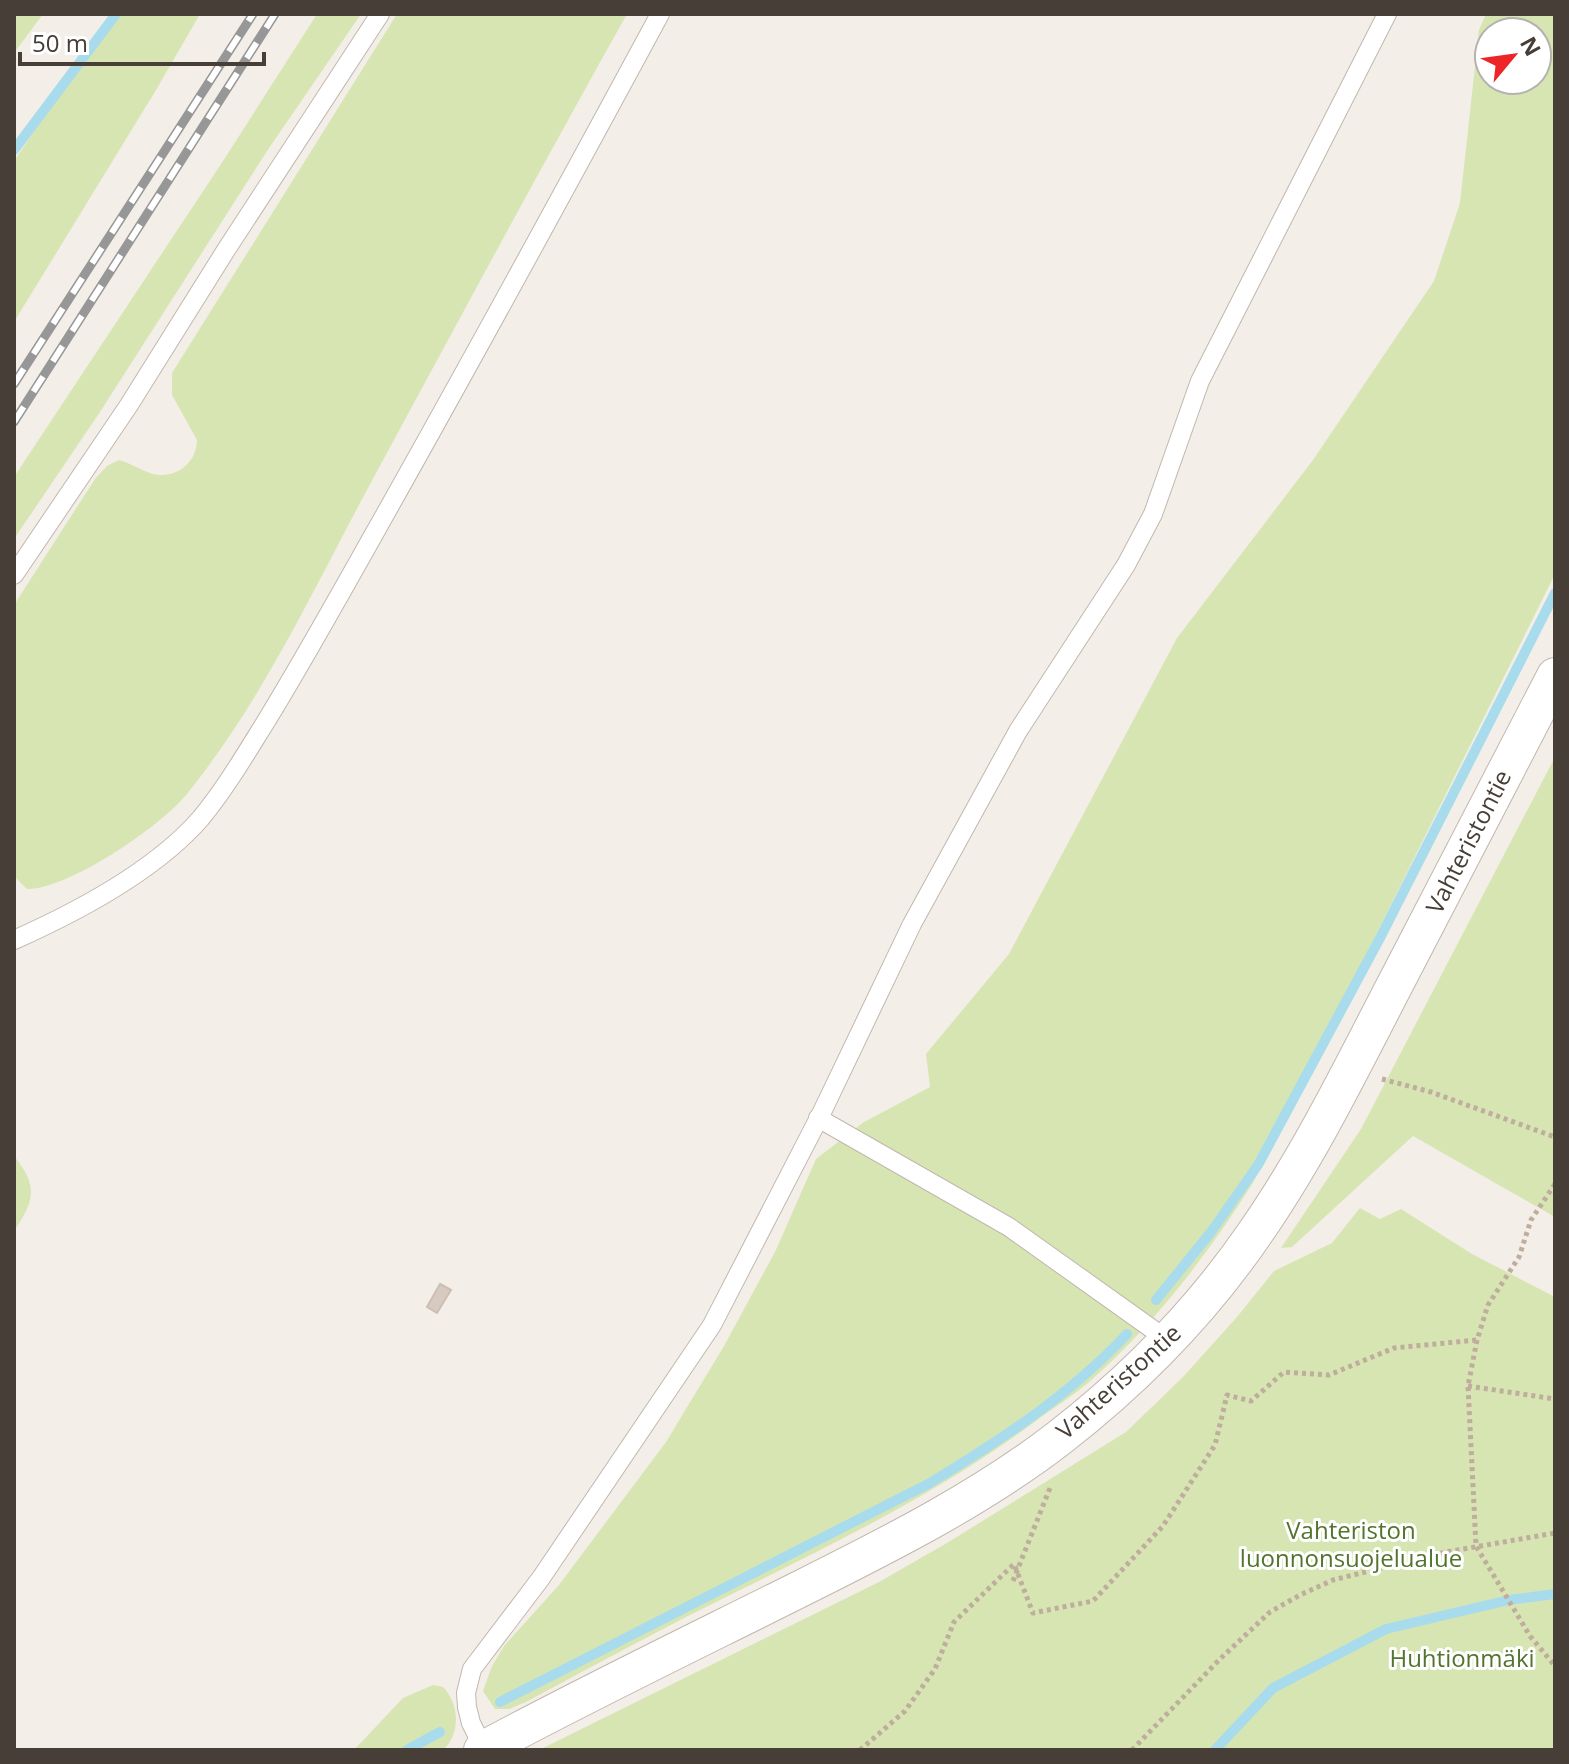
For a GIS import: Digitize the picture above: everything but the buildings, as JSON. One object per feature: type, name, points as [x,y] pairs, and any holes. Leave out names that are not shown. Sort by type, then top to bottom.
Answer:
[{"type":"street","name":"Vahteristontie","points":[[483,1749],[933,1519],[1058,1439],[1169,1341],[1257,1231],[1290,1178],[1350,1070],[1555,676]]},
{"type":"lane","points":[[14,575],[129,405],[250,212],[380,14]]},
{"type":"lane","points":[[14,940],[140,871],[182,837],[225,787],[310,650],[660,14]]},
{"type":"lane","points":[[483,1749],[467,1707],[466,1693],[472,1669],[541,1578],[712,1325],[818,1118],[912,924],[1018,731],[1126,565],[1153,514],[1200,381],[1387,14]]},
{"type":"lane","points":[[818,1118],[1009,1227],[1169,1341]]},
{"type":"path","points":[[1350,1070],[1431,1092],[1555,1137]]},
{"type":"path","points":[[1555,1184],[1531,1220],[1519,1257],[1488,1305],[1468,1386],[1476,1546],[1530,1636],[1555,1666]]},
{"type":"path","points":[[860,1750],[905,1711],[935,1669],[954,1622],[1014,1564],[1033,1613],[1093,1601],[1163,1526],[1215,1445],[1227,1395],[1251,1401],[1284,1372],[1329,1375],[1394,1348],[1477,1340]]},
{"type":"path","points":[[1468,1386],[1555,1399]]},
{"type":"path","points":[[1013,1581],[1051,1484]]},
{"type":"path","points":[[1132,1750],[1270,1612],[1333,1580],[1476,1546],[1555,1533]]},
{"type":"green space","points":[[14,14],[43,14],[14,53]]},
{"type":"green space","points":[[113,14],[200,14],[14,322],[14,161]]},
{"type":"green space","points":[[317,14],[361,14],[267,151],[100,412],[14,539],[14,477]]},
{"type":"green space","points":[[397,14],[627,14],[284,646],[213,760],[186,795],[135,839],[65,879],[27,889],[14,876],[14,605],[95,479],[107,466],[119,460],[150,473],[167,475],[182,468],[193,456],[197,440],[172,395],[172,373]]},
{"type":"green space","points":[[1486,14],[1555,14],[1555,574],[1254,1181],[1199,1261],[1135,1337],[1083,1387],[1004,1444],[930,1491],[854,1533],[526,1702],[509,1709],[495,1709],[483,1691],[492,1666],[504,1646],[559,1585],[666,1442],[724,1346],[775,1252],[816,1159],[864,1122],[930,1087],[926,1054],[1009,954],[1177,638],[1313,460],[1434,281],[1460,203],[1473,85],[1473,96],[1553,96],[1553,16]]},
{"type":"green space","points":[[1555,757],[1555,1217],[1413,1136],[1292,1247],[1281,1248],[1361,1129]]},
{"type":"green space","points":[[14,1156],[27,1177],[31,1194],[26,1211],[14,1231]]},
{"type":"green space","name":"Vahteriston luonnonsuojelualue","points":[[1360,1208],[1380,1219],[1401,1209],[1472,1254],[1555,1297],[1555,1750],[539,1750],[879,1582],[1126,1432],[1183,1377],[1274,1271],[1332,1243]]},
{"type":"green space","points":[[433,1685],[443,1687],[455,1710],[453,1735],[444,1749],[354,1750],[403,1698]]},
{"type":"waterway","points":[[14,150],[116,14]]},
{"type":"waterway","points":[[1156,1300],[1211,1232],[1258,1165],[1380,938],[1555,593]]},
{"type":"waterway","points":[[500,1702],[930,1483],[1058,1397],[1127,1334]]},
{"type":"waterway","points":[[1215,1750],[1273,1688],[1386,1629],[1509,1600],[1555,1594]]},
{"type":"waterway","points":[[407,1750],[440,1732]]},
{"type":"railway","points":[[14,384],[253,14]]},
{"type":"railway","points":[[14,422],[275,14]]},
{"type":"park label","name":"Huhtionmäki","points":[[1462,1659]]}]
